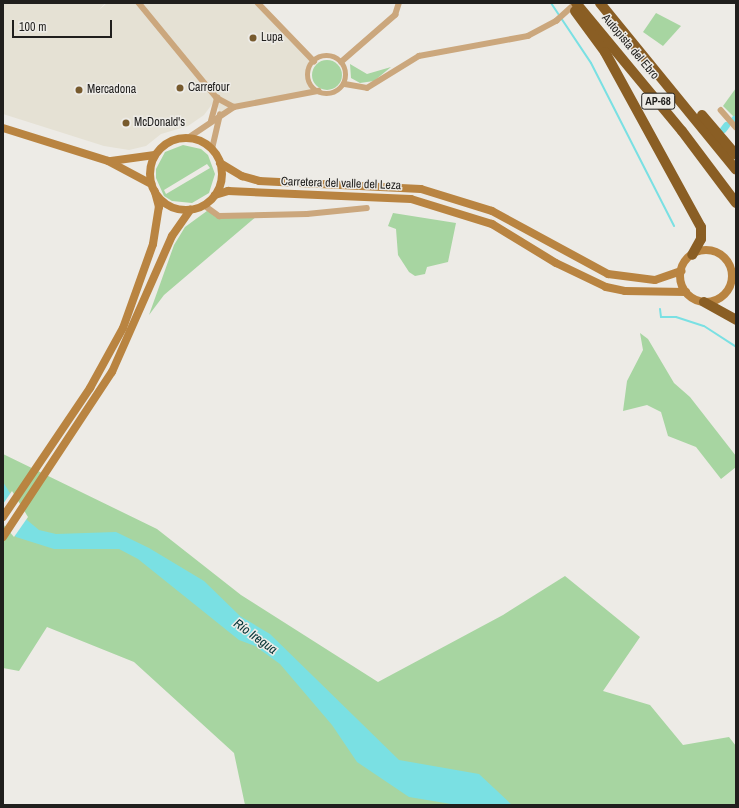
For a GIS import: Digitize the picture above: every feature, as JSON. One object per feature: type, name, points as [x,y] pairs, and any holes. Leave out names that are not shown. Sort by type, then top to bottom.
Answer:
[{"type":"highway","name":"Autopista del Ebro","points":[[600,3],[736,170]]},
{"type":"highway","points":[[603,3],[736,155]]},
{"type":"highway","name":"Autopista del Ebro","points":[[573,5],[682,131],[736,203]]},
{"type":"highway","points":[[573,5],[605,52],[701,227],[701,239],[692,255]]},
{"type":"highway","points":[[704,302],[736,320]]},
{"type":"main road","points":[[3,128],[108,161],[151,184]]},
{"type":"main road","points":[[3,517],[90,388],[122,328],[153,244],[159,207],[151,184],[151,166],[155,154],[168,142],[188,138],[212,149],[220,163],[221,183],[215,195],[204,205],[190,210],[170,206],[155,192]]},
{"type":"main road","points":[[108,161],[155,154]]},
{"type":"main road","name":"Carretera del valle del Leza","points":[[220,163],[242,176],[260,181],[420,189],[492,211],[608,274],[655,280],[681,271]]},
{"type":"main road","name":"Carretera del valle del Leza","points":[[215,195],[228,191],[361,195],[426,202],[492,224],[556,263],[606,287],[625,291],[686,292]]},
{"type":"main road","points":[[3,537],[53,464],[112,372],[134,329],[169,242],[190,210]]},
{"type":"main road","points":[[707,251],[721,255],[731,268],[734,283],[718,299],[704,302],[686,292],[681,271],[692,255],[707,251]]},
{"type":"main road","points":[[726,292],[736,292]]},
{"type":"street","points":[[138,3],[217,98],[234,108]]},
{"type":"street","points":[[258,3],[314,61]]},
{"type":"street","points":[[341,62],[395,15],[399,4]]},
{"type":"street","points":[[344,84],[367,88],[419,56],[514,40],[556,21],[573,5]]},
{"type":"street","points":[[188,138],[220,115],[234,108],[304,92],[334,92],[344,84],[345,70],[341,62],[325,56],[314,61]]},
{"type":"street","points":[[304,92],[314,61]]},
{"type":"street","points":[[309,80],[318,91]]},
{"type":"street","points":[[211,121],[217,98]]},
{"type":"street","points":[[721,110],[736,127]]},
{"type":"street","points":[[212,149],[220,115]]},
{"type":"street","points":[[204,205],[219,216],[259,213],[307,214],[367,208]]},
{"type":"shaded area","points":[[3,3],[105,3],[99,10],[107,3],[258,3],[314,61],[309,77],[313,88],[311,92],[246,105],[220,115],[216,99],[204,115],[188,126],[161,134],[146,146],[129,150],[104,146],[3,114]]},
{"type":"green space","points":[[656,13],[681,26],[663,46],[643,32]]},
{"type":"green space","points":[[327,60],[338,64],[342,75],[338,86],[327,90],[316,86],[312,75],[316,64]]},
{"type":"green space","points":[[350,64],[367,74],[391,67],[374,81],[360,83],[351,78]]},
{"type":"green space","points":[[736,88],[736,119],[723,106]]},
{"type":"green space","points":[[183,145],[201,149],[208,155],[215,174],[209,193],[192,203],[172,201],[164,196],[156,178],[156,169],[165,152]],"holes":[[[207,164],[210,168],[166,194],[164,190]]]},
{"type":"green space","points":[[211,208],[221,216],[258,215],[164,295],[149,315],[174,245],[185,227]]},
{"type":"green space","points":[[393,213],[456,223],[448,262],[427,267],[425,274],[415,276],[409,272],[398,255],[396,229],[388,226]]},
{"type":"green space","points":[[640,333],[648,339],[674,383],[690,397],[736,456],[736,467],[721,479],[696,447],[668,436],[661,412],[647,405],[623,411],[627,381],[643,350]]},
{"type":"green space","points":[[3,454],[157,529],[241,595],[378,682],[503,615],[565,576],[640,637],[603,691],[650,705],[683,745],[729,737],[736,746],[736,805],[245,805],[234,753],[134,662],[47,627],[19,671],[3,668]]},
{"type":"water","name":"Río Iregua","points":[[3,482],[27,520],[39,530],[56,534],[116,532],[149,548],[204,581],[240,616],[270,634],[399,760],[479,774],[512,805],[457,805],[409,797],[357,762],[332,725],[280,664],[255,646],[239,640],[138,559],[119,549],[54,549],[16,537],[3,521]]},
{"type":"pier","points":[[12,491],[28,517],[14,537],[3,524],[3,504]]},
{"type":"waterway","points":[[551,3],[591,63],[674,226]]},
{"type":"waterway","points":[[723,129],[726,125]]},
{"type":"waterway","points":[[660,309],[661,317],[676,317],[704,326],[736,347]]},
{"type":"place","name":"Lupa","points":[[253,38]]},
{"type":"place","name":"Carrefour","points":[[180,88]]},
{"type":"place","name":"Mercadona","points":[[79,90]]},
{"type":"place","name":"McDonald's","points":[[126,123]]}]
